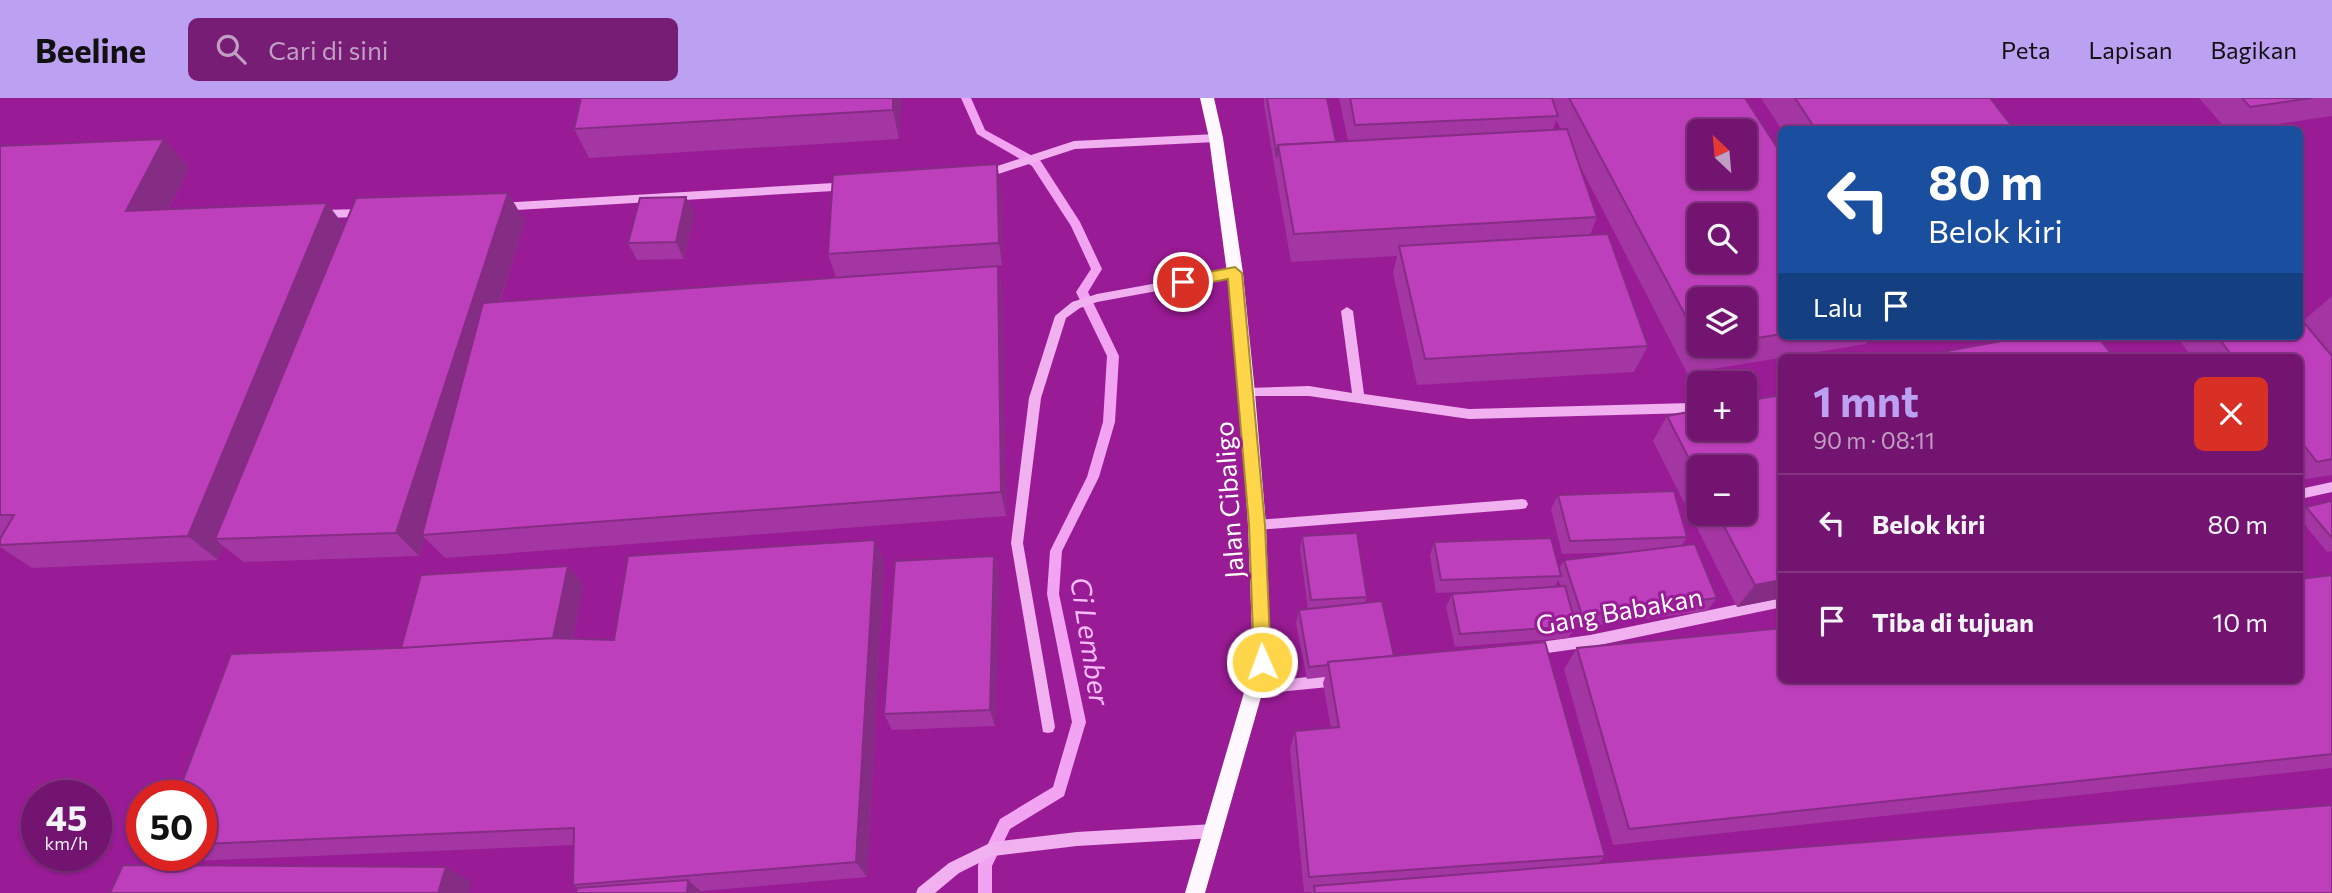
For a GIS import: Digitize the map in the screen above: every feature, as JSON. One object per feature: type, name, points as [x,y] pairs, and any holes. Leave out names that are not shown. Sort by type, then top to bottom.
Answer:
[{"type":"main road","name":"Jalan Cibaligo","points":[[1195,893],[1262,662],[1257,525],[1247,393],[1235,273],[1216,138],[1207,98]]},
{"type":"street","points":[[970,178],[993,173],[1074,145],[1216,138]]},
{"type":"street","points":[[486,208],[861,186]]},
{"type":"street","points":[[306,214],[375,213]]},
{"type":"street","points":[[1048,727],[1017,543],[1035,398],[1061,316],[1076,305],[1097,298],[1235,273]]},
{"type":"street","points":[[1247,393],[1309,391],[1359,398],[1347,311]]},
{"type":"street","points":[[2303,493],[2332,487]]},
{"type":"street","points":[[1257,525],[1522,504]]},
{"type":"street","name":"Gang Babakan","points":[[1514,651],[1590,641],[1778,602]]},
{"type":"street","points":[[1256,688],[1314,684],[1354,677]]},
{"type":"street","points":[[923,893],[954,868],[992,849],[1077,839],[1214,831]]},
{"type":"lane","points":[[1359,398],[1469,414],[1687,408]]},
{"type":"building","points":[[581,98],[893,98],[893,110],[574,129]]},
{"type":"building","points":[[1267,98],[1327,98],[1336,142],[1278,145],[1277,157]]},
{"type":"building","points":[[1350,98],[1552,98],[1558,116],[1355,125]]},
{"type":"building","points":[[1569,98],[1745,98],[1778,149],[1778,335],[1757,338],[1757,287],[1687,287],[1687,319]]},
{"type":"building","points":[[1795,98],[1990,98],[2012,126],[1813,126]]},
{"type":"building","points":[[2242,98],[2312,98],[2250,107]]},
{"type":"building","points":[[1567,129],[1597,217],[1294,234],[1278,145]]},
{"type":"building","points":[[164,139],[126,211],[327,203],[188,536],[0,545],[0,539],[14,515],[0,515],[0,146]]},
{"type":"building","points":[[997,164],[999,243],[828,254],[833,175]]},
{"type":"building","points":[[508,193],[396,533],[215,539],[356,198]]},
{"type":"building","points":[[686,197],[676,242],[628,243],[640,198]]},
{"type":"building","points":[[1608,234],[1648,346],[1425,359],[1399,246]]},
{"type":"building","points":[[998,266],[1001,492],[422,535],[483,303]]},
{"type":"building","points":[[2303,322],[2332,356],[2332,459],[2317,462],[2303,444],[2303,354],[2231,354],[2220,340],[2303,340]]},
{"type":"building","points":[[2006,340],[2100,340],[2112,354],[1931,354]]},
{"type":"building","points":[[1778,396],[1778,581],[1755,585],[1723,525],[1757,525],[1757,455],[1687,455],[1667,416],[1687,412],[1687,441],[1757,441],[1757,399]]},
{"type":"building","points":[[1674,491],[1687,537],[1570,541],[1558,495]]},
{"type":"building","points":[[2332,502],[2332,538],[2306,507]]},
{"type":"building","points":[[1357,533],[1367,597],[1311,600],[1302,536]]},
{"type":"building","points":[[1551,538],[1561,576],[1441,580],[1434,542]]},
{"type":"building","points":[[875,540],[856,862],[573,885],[574,828],[217,843],[217,780],[183,780],[231,654],[396,648],[549,638],[614,640],[628,556]]},
{"type":"building","points":[[1695,544],[1717,598],[1582,615],[1564,560]]},
{"type":"building","points":[[994,556],[990,710],[884,714],[895,561]]},
{"type":"building","points":[[568,566],[553,638],[401,648],[421,575]]},
{"type":"building","points":[[2332,575],[2332,754],[1629,829],[1577,648],[1778,628],[1778,683],[2303,683],[2303,579]]},
{"type":"building","points":[[1565,586],[1576,626],[1460,634],[1452,594]]},
{"type":"building","points":[[1382,601],[1394,656],[1328,662],[1328,665],[1309,667],[1299,610]]},
{"type":"building","points":[[1545,642],[1605,856],[1309,877],[1295,731],[1339,727],[1328,662]]},
{"type":"building","points":[[2332,805],[2332,893],[1315,893],[1314,886]]},
{"type":"building","points":[[123,865],[126,865],[126,871],[217,871],[217,866],[446,867],[438,893],[110,893]]},
{"type":"building","points":[[688,880],[687,893],[576,893],[577,888]]},
{"type":"waterway","name":"Ci Lember","points":[[966,98],[981,132],[1036,163],[1076,225],[1097,269],[1082,292],[1113,356],[1109,422],[1093,477],[1056,551],[1053,594],[1079,722],[1059,791],[1005,824],[985,865],[985,893]]},
{"type":"route","points":[[1183,282],[1235,273],[1257,525],[1262,662]]}]
